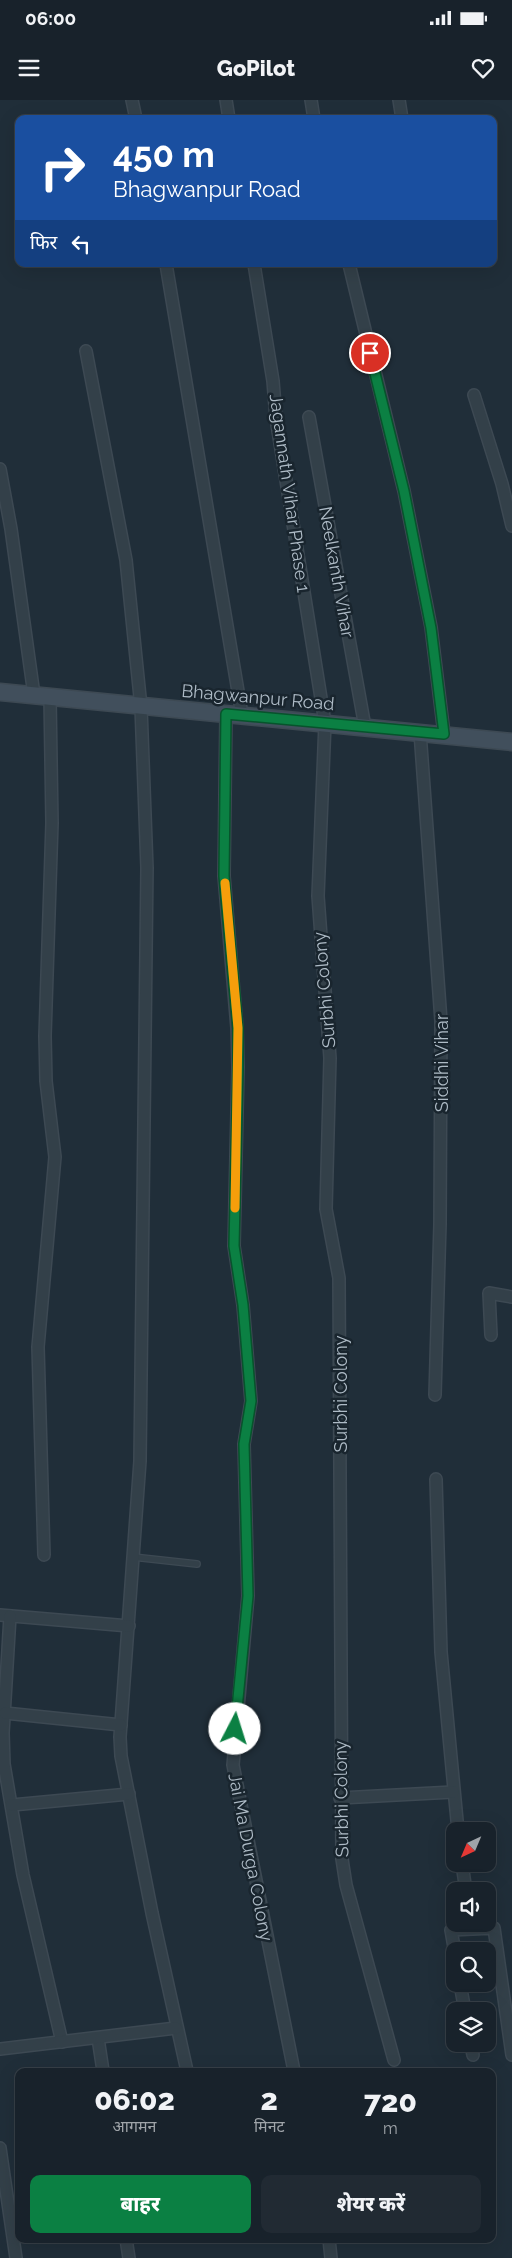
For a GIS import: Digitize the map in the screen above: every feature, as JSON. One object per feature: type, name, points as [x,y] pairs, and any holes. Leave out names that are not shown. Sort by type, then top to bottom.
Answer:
[{"type":"street","points":[[132,100],[135,115]]},
{"type":"street","points":[[226,100],[228,115]]},
{"type":"street","points":[[311,100],[313,115]]},
{"type":"street","points":[[399,100],[401,115]]},
{"type":"street","name":"Jai Ma Durga Colony","points":[[166,267],[234,715],[224,876],[232,957],[238,1058],[234,1246],[243,1305],[251,1401],[244,1444],[248,1596],[234,1765],[293,2068]]},
{"type":"street","name":"Jagannath Vihar Phase 1","points":[[255,267],[274,380],[276,418],[326,723]]},
{"type":"street","points":[[350,267],[404,491],[431,628],[444,734]]},
{"type":"street","points":[[86,352],[126,560],[141,707],[147,868],[140,1461],[121,1725],[121,1756],[176,2028],[186,2068]]},
{"type":"street","points":[[474,395],[502,484],[512,526]]},
{"type":"street","name":"Neelkanth Vihar","points":[[309,418],[365,727]]},
{"type":"street","points":[[0,469],[5,529],[34,695]]},
{"type":"street","name":"Bhagwanpur Road","points":[[0,692],[512,742]]},
{"type":"street","points":[[44,1555],[38,1347],[55,1157],[46,1082],[45,1036],[52,823],[50,697]]},
{"type":"street","name":"Surbhi Colony","points":[[326,723],[318,896],[330,1058],[326,1209],[339,1278],[340,1798],[342,1859],[346,1885],[394,2060]]},
{"type":"street","name":"Siddhi Vihar","points":[[420,732],[441,1021],[440,1224],[435,1395]]},
{"type":"street","points":[[491,1335],[489,1293],[512,1297]]},
{"type":"street","points":[[436,1479],[441,1652],[457,1822]]},
{"type":"street","points":[[62,2042],[23,1875],[3,1756],[5,1616],[128,1626]]},
{"type":"street","points":[[5,1713],[121,1725]]},
{"type":"street","points":[[340,1798],[453,1792]]},
{"type":"street","points":[[12,1805],[129,1794]]},
{"type":"street","points":[[495,1932],[512,2054]]},
{"type":"street","points":[[0,2049],[176,2028]]},
{"type":"street","points":[[98,2038],[103,2068]]},
{"type":"street","points":[[0,2148],[16,2258]]},
{"type":"street","points":[[127,2243],[129,2258]]},
{"type":"street","points":[[329,2243],[331,2258]]},
{"type":"lane","points":[[133,1557],[197,1564]]},
{"type":"slow traffic","points":[[225,883],[238,1028],[235,1208]]},
{"type":"route","points":[[235,1729],[248,1596],[244,1444],[251,1401],[243,1305],[235,1265],[234,1246],[238,1028],[224,876],[226,714],[444,734],[431,628],[404,491],[370,353]]}]
